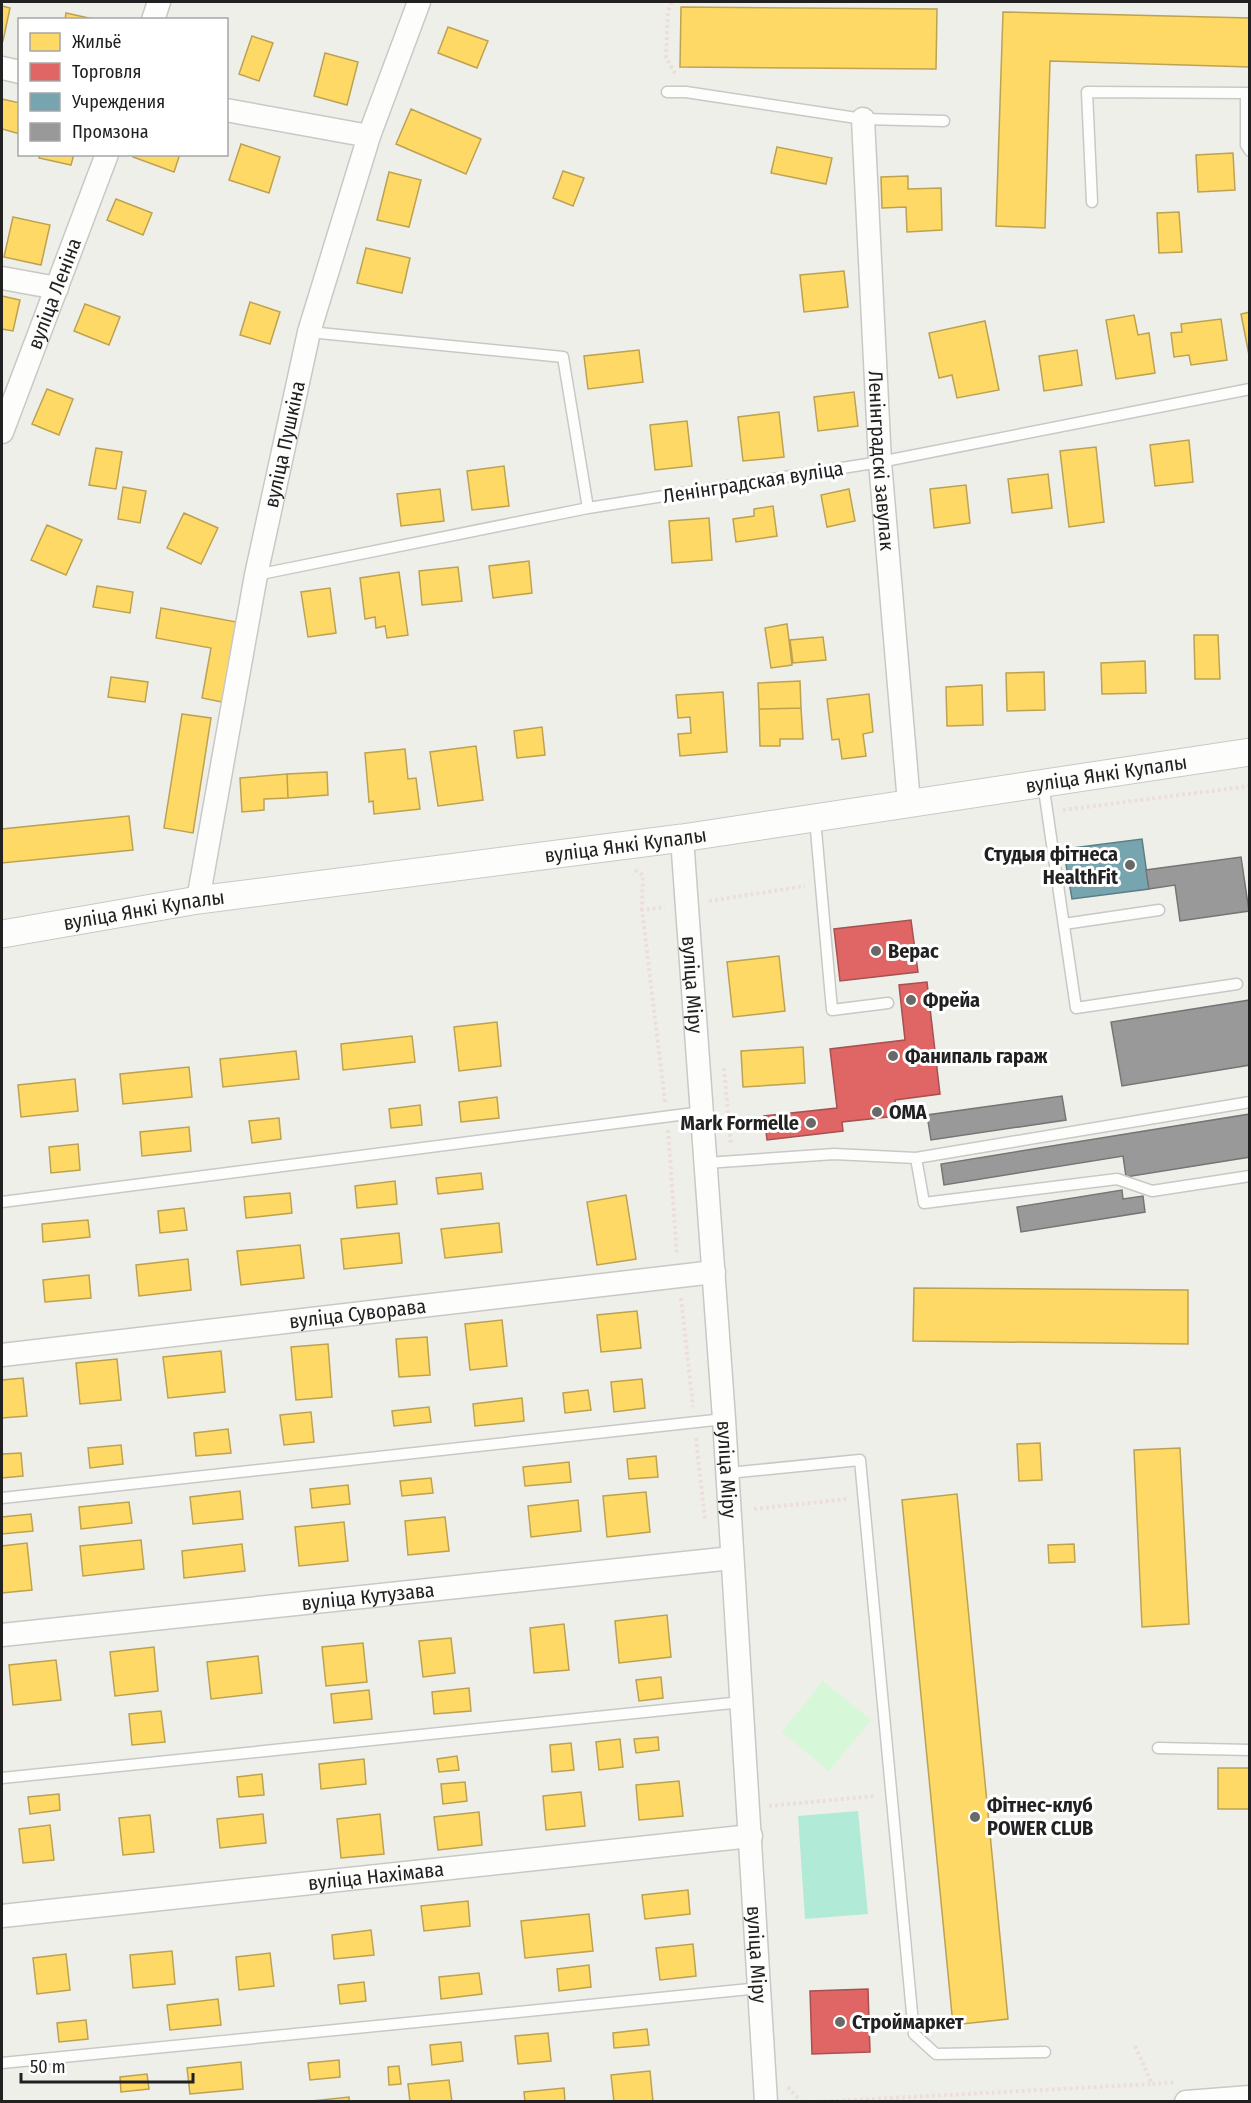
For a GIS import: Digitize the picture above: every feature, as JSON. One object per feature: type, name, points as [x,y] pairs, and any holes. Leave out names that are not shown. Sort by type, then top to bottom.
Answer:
[{"type":"street","points":[[154,18],[159,2]]},
{"type":"street","name":"вуліца Пушкіна","points":[[198,900],[256,575],[309,332],[369,136],[419,2]]},
{"type":"street","points":[[2,68],[18,72]]},
{"type":"street","points":[[228,110],[369,136]]},
{"type":"street","name":"Ленінградскі завулак","points":[[863,119],[880,462],[909,803]]},
{"type":"street","name":"вуліца Леніна","points":[[2,432],[106,156]]},
{"type":"street","points":[[2,278],[57,288]]},
{"type":"street","name":"вуліца Янкі Купалы","points":[[2,934],[198,900],[682,838],[1250,752]]},
{"type":"street","name":"вуліца Міру","points":[[682,838],[703,1112],[742,1702],[760,1807],[751,1836],[766,2102]]},
{"type":"street","name":"вуліца Суворава","points":[[2,1355],[714,1272]]},
{"type":"street","name":"вуліца Кутузава","points":[[2,1635],[732,1558]]},
{"type":"street","name":"вуліца Нахімава","points":[[2,1916],[751,1836]]},
{"type":"street","points":[[1182,2092],[1250,2097]]},
{"type":"lane","points":[[667,92],[686,92],[863,119],[944,121]]},
{"type":"lane","points":[[1092,202],[1086,92],[1246,93],[1246,145],[1250,152]]},
{"type":"lane","points":[[309,332],[563,357],[588,508]]},
{"type":"lane","name":"Ленінградская вуліца","points":[[256,575],[588,508],[880,462],[1250,389]]},
{"type":"lane","points":[[1043,783],[1076,1008],[1238,984]]},
{"type":"lane","points":[[815,818],[832,1010],[888,1003]]},
{"type":"lane","points":[[1064,924],[1159,910]]},
{"type":"lane","points":[[706,1163],[834,1154],[916,1158],[1250,1102]]},
{"type":"lane","points":[[2,1202],[703,1112]]},
{"type":"lane","points":[[916,1158],[924,1203],[1117,1179],[1152,1191],[1250,1176]]},
{"type":"lane","points":[[2,1498],[724,1419]]},
{"type":"lane","points":[[728,1473],[860,1460],[914,2034],[936,2054],[1045,2052]]},
{"type":"lane","points":[[2,1778],[742,1702]]},
{"type":"lane","points":[[1158,1748],[1250,1750]]},
{"type":"lane","points":[[2,2062],[760,1988]]},
{"type":"path","points":[[672,2],[668,11],[666,58],[686,92]]},
{"type":"path","points":[[1047,812],[1250,786]]},
{"type":"path","points":[[709,913],[708,901],[820,883]]},
{"type":"path","points":[[686,904],[642,910],[667,1117],[679,1277],[710,1560]]},
{"type":"path","points":[[724,1066],[733,1161]]},
{"type":"path","points":[[751,1471],[754,1521]]},
{"type":"path","points":[[753,1509],[863,1497]]},
{"type":"path","points":[[760,1807],[891,1794]]},
{"type":"path","points":[[760,1807],[771,1817]]},
{"type":"path","points":[[1135,2046],[1152,2084]]},
{"type":"path","points":[[784,2082],[801,2102]]},
{"type":"path","points":[[818,2102],[1152,2084],[1182,2092]]},
{"type":"green space","points":[[823,1681],[871,1720],[829,1771],[782,1732]]},
{"type":"green space","points":[[858,1811],[868,1914],[805,1919],[798,1816]]},
{"type":"building: Жильё","points":[[2,6],[10,8],[3,41],[2,41]]},
{"type":"building: Жильё","points":[[681,7],[937,9],[936,69],[680,67]]},
{"type":"building: Жильё","points":[[1003,12],[1250,18],[1250,67],[1050,61],[1045,228],[996,226]]},
{"type":"building: Жильё","points":[[66,13],[89,18],[65,18]]},
{"type":"building: Жильё","points":[[448,27],[488,41],[477,68],[438,53]]},
{"type":"building: Жильё","points":[[252,36],[273,43],[259,81],[239,74]]},
{"type":"building: Жильё","points":[[325,53],[358,62],[347,105],[314,96]]},
{"type":"building: Жильё","points":[[2,99],[18,103],[18,133],[2,129]]},
{"type":"building: Жильё","points":[[411,109],[481,139],[466,174],[396,144]]},
{"type":"building: Жильё","points":[[241,144],[280,157],[269,193],[229,180]]},
{"type":"building: Жильё","points":[[777,147],[832,158],[826,184],[771,173]]},
{"type":"building: Жильё","points":[[1233,153],[1235,190],[1198,192],[1196,155]]},
{"type":"building: Жильё","points":[[40,156],[73,156],[71,165],[39,158]]},
{"type":"building: Жильё","points":[[133,156],[179,156],[174,172]]},
{"type":"building: Жильё","points":[[563,171],[584,178],[573,206],[553,198]]},
{"type":"building: Жильё","points":[[389,172],[421,180],[409,227],[377,220]]},
{"type":"building: Жильё","points":[[908,176],[908,189],[941,188],[942,230],[907,232],[906,207],[882,208],[881,177]]},
{"type":"building: Жильё","points":[[116,199],[152,213],[143,235],[107,220]]},
{"type":"building: Жильё","points":[[1179,212],[1182,252],[1159,253],[1157,213]]},
{"type":"building: Жильё","points":[[13,217],[50,225],[41,265],[4,257]]},
{"type":"building: Жильё","points":[[366,248],[410,258],[402,293],[357,283]]},
{"type":"building: Жильё","points":[[844,271],[848,307],[804,312],[800,275]]},
{"type":"building: Жильё","points":[[2,296],[20,300],[13,331],[2,329]]},
{"type":"building: Жильё","points":[[250,302],[280,312],[270,344],[240,335]]},
{"type":"building: Жильё","points":[[85,304],[120,317],[109,345],[74,331]]},
{"type":"building: Жильё","points":[[1250,312],[1250,355],[1249,355],[1241,314]]},
{"type":"building: Жильё","points":[[1134,315],[1138,335],[1149,333],[1155,373],[1116,379],[1106,320]]},
{"type":"building: Жильё","points":[[1221,319],[1227,360],[1191,365],[1189,355],[1174,357],[1171,333],[1182,332],[1181,324]]},
{"type":"building: Жильё","points":[[985,321],[999,390],[957,398],[952,375],[939,378],[929,333]]},
{"type":"building: Жильё","points":[[639,350],[643,382],[588,389],[584,356]]},
{"type":"building: Жильё","points":[[1077,350],[1082,385],[1044,391],[1039,356]]},
{"type":"building: Жильё","points":[[47,389],[73,399],[59,435],[32,424]]},
{"type":"building: Жильё","points":[[854,392],[858,426],[818,431],[814,397]]},
{"type":"building: Жильё","points":[[779,412],[784,457],[743,461],[738,417]]},
{"type":"building: Жильё","points":[[687,421],[692,466],[655,470],[650,425]]},
{"type":"building: Жильё","points":[[1189,440],[1193,482],[1155,486],[1150,445]]},
{"type":"building: Жильё","points":[[1096,447],[1104,522],[1069,527],[1060,451]]},
{"type":"building: Жильё","points":[[96,448],[122,452],[116,489],[89,485]]},
{"type":"building: Жильё","points":[[504,466],[509,506],[472,510],[467,471]]},
{"type":"building: Жильё","points":[[1048,474],[1052,508],[1012,513],[1008,479]]},
{"type":"building: Жильё","points":[[966,485],[970,523],[934,528],[930,489]]},
{"type":"building: Жильё","points":[[123,487],[146,491],[140,523],[118,519]]},
{"type":"building: Жильё","points":[[440,489],[444,521],[401,526],[397,494]]},
{"type":"building: Жильё","points":[[849,489],[855,521],[827,527],[821,495]]},
{"type":"building: Жильё","points":[[773,506],[777,536],[736,542],[733,519],[754,516],[754,509]]},
{"type":"building: Жильё","points":[[184,513],[218,528],[201,564],[167,548]]},
{"type":"building: Жильё","points":[[709,518],[712,560],[672,563],[669,521]]},
{"type":"building: Жильё","points":[[47,525],[82,540],[66,575],[31,560]]},
{"type":"building: Жильё","points":[[529,561],[532,593],[493,598],[489,566]]},
{"type":"building: Жильё","points":[[458,567],[462,601],[422,605],[419,571]]},
{"type":"building: Жильё","points":[[399,572],[408,635],[387,638],[385,626],[376,628],[375,617],[365,619],[360,578]]},
{"type":"building: Жильё","points":[[97,586],[133,592],[130,613],[93,607]]},
{"type":"building: Жильё","points":[[330,588],[336,633],[308,637],[301,592]]},
{"type":"building: Жильё","points":[[161,608],[242,623],[227,703],[202,698],[211,648],[156,638]]},
{"type":"building: Жильё","points":[[787,624],[792,665],[771,668],[765,628]]},
{"type":"building: Жильё","points":[[1194,635],[1218,635],[1220,679],[1195,679]]},
{"type":"building: Жильё","points":[[823,637],[826,660],[793,663],[790,640]]},
{"type":"building: Жильё","points":[[1145,661],[1146,693],[1102,694],[1101,663]]},
{"type":"building: Жильё","points":[[1044,672],[1045,710],[1007,711],[1006,673]]},
{"type":"building: Жильё","points":[[111,677],[148,682],[145,702],[108,697]]},
{"type":"building: Жильё","points":[[800,681],[801,708],[759,709],[758,683]]},
{"type":"building: Жильё","points":[[982,685],[983,725],[947,726],[946,687]]},
{"type":"building: Жильё","points":[[723,692],[727,752],[680,756],[678,734],[691,733],[690,717],[678,718],[676,695]]},
{"type":"building: Жильё","points":[[869,694],[873,732],[863,734],[866,756],[842,759],[839,739],[832,740],[827,699]]},
{"type":"building: Жильё","points":[[801,708],[803,739],[780,739],[780,746],[760,746],[759,709]]},
{"type":"building: Жильё","points":[[182,714],[211,718],[193,833],[164,828]]},
{"type":"building: Жильё","points":[[542,727],[545,755],[517,758],[514,731]]},
{"type":"building: Жильё","points":[[476,746],[483,800],[438,806],[430,752]]},
{"type":"building: Жильё","points":[[405,749],[408,779],[416,778],[420,809],[374,814],[373,801],[369,802],[365,753]]},
{"type":"building: Жильё","points":[[327,772],[328,795],[288,798],[287,774]]},
{"type":"building: Жильё","points":[[287,774],[288,798],[264,799],[264,810],[242,812],[240,778]]},
{"type":"building: Жильё","points":[[129,816],[133,850],[2,863],[2,829]]},
{"type":"building: Жильё","points":[[779,956],[785,1011],[733,1017],[727,962]]},
{"type":"building: Жильё","points":[[497,1022],[501,1066],[459,1071],[454,1027]]},
{"type":"building: Жильё","points":[[412,1036],[415,1062],[343,1070],[341,1044]]},
{"type":"building: Жильё","points":[[803,1047],[805,1083],[743,1087],[741,1051]]},
{"type":"building: Жильё","points":[[296,1051],[299,1079],[223,1087],[220,1059]]},
{"type":"building: Жильё","points":[[189,1067],[192,1097],[123,1104],[120,1074]]},
{"type":"building: Жильё","points":[[75,1079],[78,1111],[21,1117],[18,1085]]},
{"type":"building: Жильё","points":[[497,1097],[499,1118],[461,1122],[459,1102]]},
{"type":"building: Жильё","points":[[420,1105],[422,1125],[391,1128],[389,1109]]},
{"type":"building: Жильё","points":[[279,1118],[281,1139],[252,1143],[249,1121]]},
{"type":"building: Жильё","points":[[189,1127],[191,1151],[142,1156],[140,1132]]},
{"type":"building: Жильё","points":[[78,1144],[80,1170],[51,1173],[49,1147]]},
{"type":"building: Жильё","points":[[481,1173],[483,1189],[438,1194],[436,1178]]},
{"type":"building: Жильё","points":[[395,1181],[397,1204],[357,1208],[355,1186]]},
{"type":"building: Жильё","points":[[290,1193],[292,1213],[246,1218],[244,1197]]},
{"type":"building: Жильё","points":[[626,1195],[636,1259],[597,1265],[587,1202]]},
{"type":"building: Жильё","points":[[184,1208],[187,1230],[160,1233],[158,1211]]},
{"type":"building: Жильё","points":[[88,1220],[90,1237],[43,1242],[42,1224]]},
{"type":"building: Жильё","points":[[499,1223],[502,1252],[445,1258],[441,1229]]},
{"type":"building: Жильё","points":[[399,1233],[402,1263],[344,1269],[341,1239]]},
{"type":"building: Жильё","points":[[300,1245],[304,1278],[241,1285],[237,1251]]},
{"type":"building: Жильё","points":[[188,1259],[191,1290],[139,1296],[136,1265]]},
{"type":"building: Жильё","points":[[89,1275],[91,1298],[45,1302],[43,1280]]},
{"type":"building: Жильё","points":[[914,1288],[1188,1290],[1188,1344],[913,1341]]},
{"type":"building: Жильё","points":[[637,1311],[641,1348],[601,1352],[597,1315]]},
{"type":"building: Жильё","points":[[502,1320],[507,1366],[470,1370],[465,1324]]},
{"type":"building: Жильё","points":[[427,1337],[430,1375],[399,1377],[396,1339]]},
{"type":"building: Жильё","points":[[328,1344],[332,1397],[296,1400],[291,1347]]},
{"type":"building: Жильё","points":[[221,1351],[225,1392],[168,1398],[163,1357]]},
{"type":"building: Жильё","points":[[117,1359],[121,1400],[80,1404],[76,1363]]},
{"type":"building: Жильё","points":[[23,1378],[27,1416],[2,1418],[2,1380]]},
{"type":"building: Жильё","points":[[642,1379],[645,1408],[614,1412],[611,1382]]},
{"type":"building: Жильё","points":[[588,1390],[591,1410],[565,1413],[563,1393]]},
{"type":"building: Жильё","points":[[522,1398],[524,1421],[475,1426],[473,1404]]},
{"type":"building: Жильё","points":[[429,1407],[431,1422],[394,1426],[392,1411]]},
{"type":"building: Жильё","points":[[311,1412],[314,1442],[284,1445],[280,1415]]},
{"type":"building: Жильё","points":[[228,1429],[231,1453],[196,1456],[194,1433]]},
{"type":"building: Жильё","points":[[1040,1443],[1042,1480],[1019,1481],[1017,1444]]},
{"type":"building: Жильё","points":[[121,1445],[123,1464],[90,1468],[88,1448]]},
{"type":"building: Жильё","points":[[1180,1448],[1189,1624],[1142,1627],[1134,1450]]},
{"type":"building: Жильё","points":[[21,1453],[23,1476],[2,1478],[2,1454]]},
{"type":"building: Жильё","points":[[656,1456],[658,1477],[629,1479],[627,1459]]},
{"type":"building: Жильё","points":[[569,1462],[571,1482],[525,1486],[523,1467]]},
{"type":"building: Жильё","points":[[431,1478],[433,1493],[402,1496],[400,1481]]},
{"type":"building: Жильё","points":[[348,1485],[350,1504],[312,1508],[310,1489]]},
{"type":"building: Жильё","points":[[240,1491],[243,1519],[193,1524],[190,1497]]},
{"type":"building: Жильё","points":[[646,1492],[650,1532],[607,1537],[603,1496]]},
{"type":"building: Жильё","points":[[957,1494],[1008,2019],[953,2025],[902,1500]]},
{"type":"building: Жильё","points":[[578,1500],[581,1531],[531,1537],[528,1506]]},
{"type":"building: Жильё","points":[[129,1502],[132,1523],[81,1529],[79,1507]]},
{"type":"building: Жильё","points":[[31,1514],[33,1531],[2,1534],[2,1517]]},
{"type":"building: Жильё","points":[[445,1517],[449,1551],[408,1555],[405,1521]]},
{"type":"building: Жильё","points":[[344,1522],[348,1561],[299,1566],[295,1527]]},
{"type":"building: Жильё","points":[[141,1540],[144,1569],[83,1576],[80,1546]]},
{"type":"building: Жильё","points":[[27,1543],[32,1590],[2,1593],[2,1546]]},
{"type":"building: Жильё","points":[[242,1544],[245,1571],[184,1578],[182,1551]]},
{"type":"building: Жильё","points":[[1074,1544],[1075,1562],[1049,1563],[1048,1545]]},
{"type":"building: Жильё","points":[[667,1615],[671,1657],[619,1663],[615,1621]]},
{"type":"building: Жильё","points":[[564,1624],[569,1670],[534,1673],[530,1628]]},
{"type":"building: Жильё","points":[[451,1638],[455,1673],[423,1677],[419,1641]]},
{"type":"building: Жильё","points":[[363,1643],[367,1682],[326,1686],[322,1647]]},
{"type":"building: Жильё","points":[[154,1647],[158,1691],[115,1696],[110,1652]]},
{"type":"building: Жильё","points":[[258,1656],[262,1693],[211,1699],[207,1662]]},
{"type":"building: Жильё","points":[[56,1660],[61,1700],[13,1705],[9,1665]]},
{"type":"building: Жильё","points":[[661,1677],[663,1698],[639,1701],[636,1680]]},
{"type":"building: Жильё","points":[[469,1688],[471,1711],[434,1714],[432,1692]]},
{"type":"building: Жильё","points":[[369,1690],[372,1719],[334,1723],[331,1694]]},
{"type":"building: Жильё","points":[[161,1711],[165,1742],[132,1745],[129,1714]]},
{"type":"building: Жильё","points":[[658,1737],[659,1750],[636,1753],[634,1739]]},
{"type":"building: Жильё","points":[[620,1739],[623,1767],[599,1770],[596,1742]]},
{"type":"building: Жильё","points":[[571,1743],[574,1770],[552,1772],[550,1745]]},
{"type":"building: Жильё","points":[[457,1756],[459,1770],[439,1772],[437,1759]]},
{"type":"building: Жильё","points":[[364,1759],[366,1784],[321,1789],[319,1764]]},
{"type":"building: Жильё","points":[[1218,1768],[1250,1768],[1250,1809],[1218,1809]]},
{"type":"building: Жильё","points":[[262,1774],[264,1795],[239,1797],[237,1777]]},
{"type":"building: Жильё","points":[[679,1781],[683,1816],[639,1820],[636,1785]]},
{"type":"building: Жильё","points":[[465,1782],[467,1801],[443,1804],[441,1784]]},
{"type":"building: Жильё","points":[[581,1792],[585,1826],[546,1830],[543,1796]]},
{"type":"building: Жильё","points":[[59,1794],[60,1810],[30,1814],[28,1797]]},
{"type":"building: Жильё","points":[[479,1812],[482,1845],[438,1850],[434,1817]]},
{"type":"building: Жильё","points":[[263,1814],[266,1843],[220,1848],[217,1819]]},
{"type":"building: Жильё","points":[[380,1814],[384,1854],[341,1858],[337,1819]]},
{"type":"building: Жильё","points":[[150,1815],[154,1852],[123,1855],[119,1818]]},
{"type":"building: Жильё","points":[[50,1825],[54,1860],[23,1863],[19,1829]]},
{"type":"building: Жильё","points":[[688,1890],[690,1914],[645,1919],[642,1895]]},
{"type":"building: Жильё","points":[[468,1901],[470,1926],[424,1931],[421,1906]]},
{"type":"building: Жильё","points":[[589,1914],[593,1951],[525,1958],[521,1921]]},
{"type":"building: Жильё","points":[[371,1930],[374,1955],[334,1959],[332,1935]]},
{"type":"building: Жильё","points":[[693,1944],[696,1976],[660,1980],[656,1948]]},
{"type":"building: Жильё","points":[[172,1951],[175,1984],[133,1988],[130,1955]]},
{"type":"building: Жильё","points":[[270,1953],[274,1986],[239,1990],[236,1957]]},
{"type":"building: Жильё","points":[[66,1954],[70,1990],[37,1994],[33,1958]]},
{"type":"building: Жильё","points":[[589,1965],[591,1987],[559,1991],[557,1969]]},
{"type":"building: Жильё","points":[[479,1973],[482,1994],[441,1999],[439,1977]]},
{"type":"building: Жильё","points":[[364,1982],[366,2001],[340,2004],[338,1985]]},
{"type":"building: Жильё","points":[[218,1999],[221,2025],[170,2030],[167,2005]]},
{"type":"building: Жильё","points":[[86,2020],[88,2039],[59,2042],[57,2023]]},
{"type":"building: Жильё","points":[[647,2029],[649,2045],[614,2048],[613,2033]]},
{"type":"building: Жильё","points":[[548,2033],[551,2061],[518,2064],[515,2036]]},
{"type":"building: Жильё","points":[[461,2042],[463,2061],[432,2065],[430,2045]]},
{"type":"building: Жильё","points":[[339,2060],[340,2077],[310,2080],[308,2063]]},
{"type":"building: Жильё","points":[[241,2062],[243,2089],[190,2094],[187,2068]]},
{"type":"building: Жильё","points":[[399,2066],[401,2084],[389,2085],[388,2067]]},
{"type":"building: Жильё","points":[[650,2071],[653,2102],[614,2102],[611,2075]]},
{"type":"building: Жильё","points":[[147,2074],[149,2089],[121,2092],[120,2077]]},
{"type":"building: Жильё","points":[[449,2080],[452,2102],[410,2102],[408,2084]]},
{"type":"building: Жильё","points":[[564,2088],[565,2102],[525,2102],[524,2092]]},
{"type":"building: Жильё","points":[[349,2097],[349,2102],[302,2102]]},
{"type":"building: Торговля","name":"Верас","points":[[911,920],[918,972],[840,981],[834,929]]},
{"type":"building: Торговля","points":[[927,982],[940,1094],[895,1100],[897,1116],[842,1122],[843,1131],[767,1140],[764,1116],[837,1108],[830,1049],[905,1040],[899,985]]},
{"type":"building: Торговля","name":"Строймаркет","points":[[868,1989],[870,2052],[812,2054],[810,1991]]},
{"type":"building: Учреждения","points":[[1142,839],[1149,889],[1072,899],[1065,849]]},
{"type":"building: Промзона","points":[[1241,857],[1249,911],[1180,921],[1175,885],[1149,889],[1146,870]]},
{"type":"building: Промзона","points":[[1250,1000],[1250,1065],[1122,1086],[1111,1022]]},
{"type":"building: Промзона","points":[[1062,1096],[1066,1120],[931,1140],[927,1115]]},
{"type":"building: Промзона","points":[[1250,1114],[1250,1157],[1126,1177],[1123,1156],[944,1185],[941,1164]]},
{"type":"building: Промзона","points":[[1122,1190],[1123,1199],[1143,1196],[1145,1212],[1021,1232],[1017,1207]]},
{"type":"place","name":"Студыя фітнеса HealthFit","points":[[1130,865]]},
{"type":"place","name":"Верас","points":[[876,951]]},
{"type":"place","name":"Фрейа","points":[[911,1000]]},
{"type":"place","name":"Фанипаль гараж","points":[[893,1056]]},
{"type":"place","name":"ОМА","points":[[877,1112]]},
{"type":"place","name":"Mark Formelle","points":[[811,1123]]},
{"type":"place","name":"Фітнес-клуб POWER CLUB","points":[[975,1817]]},
{"type":"place","name":"Строймаркет","points":[[840,2022]]}]
